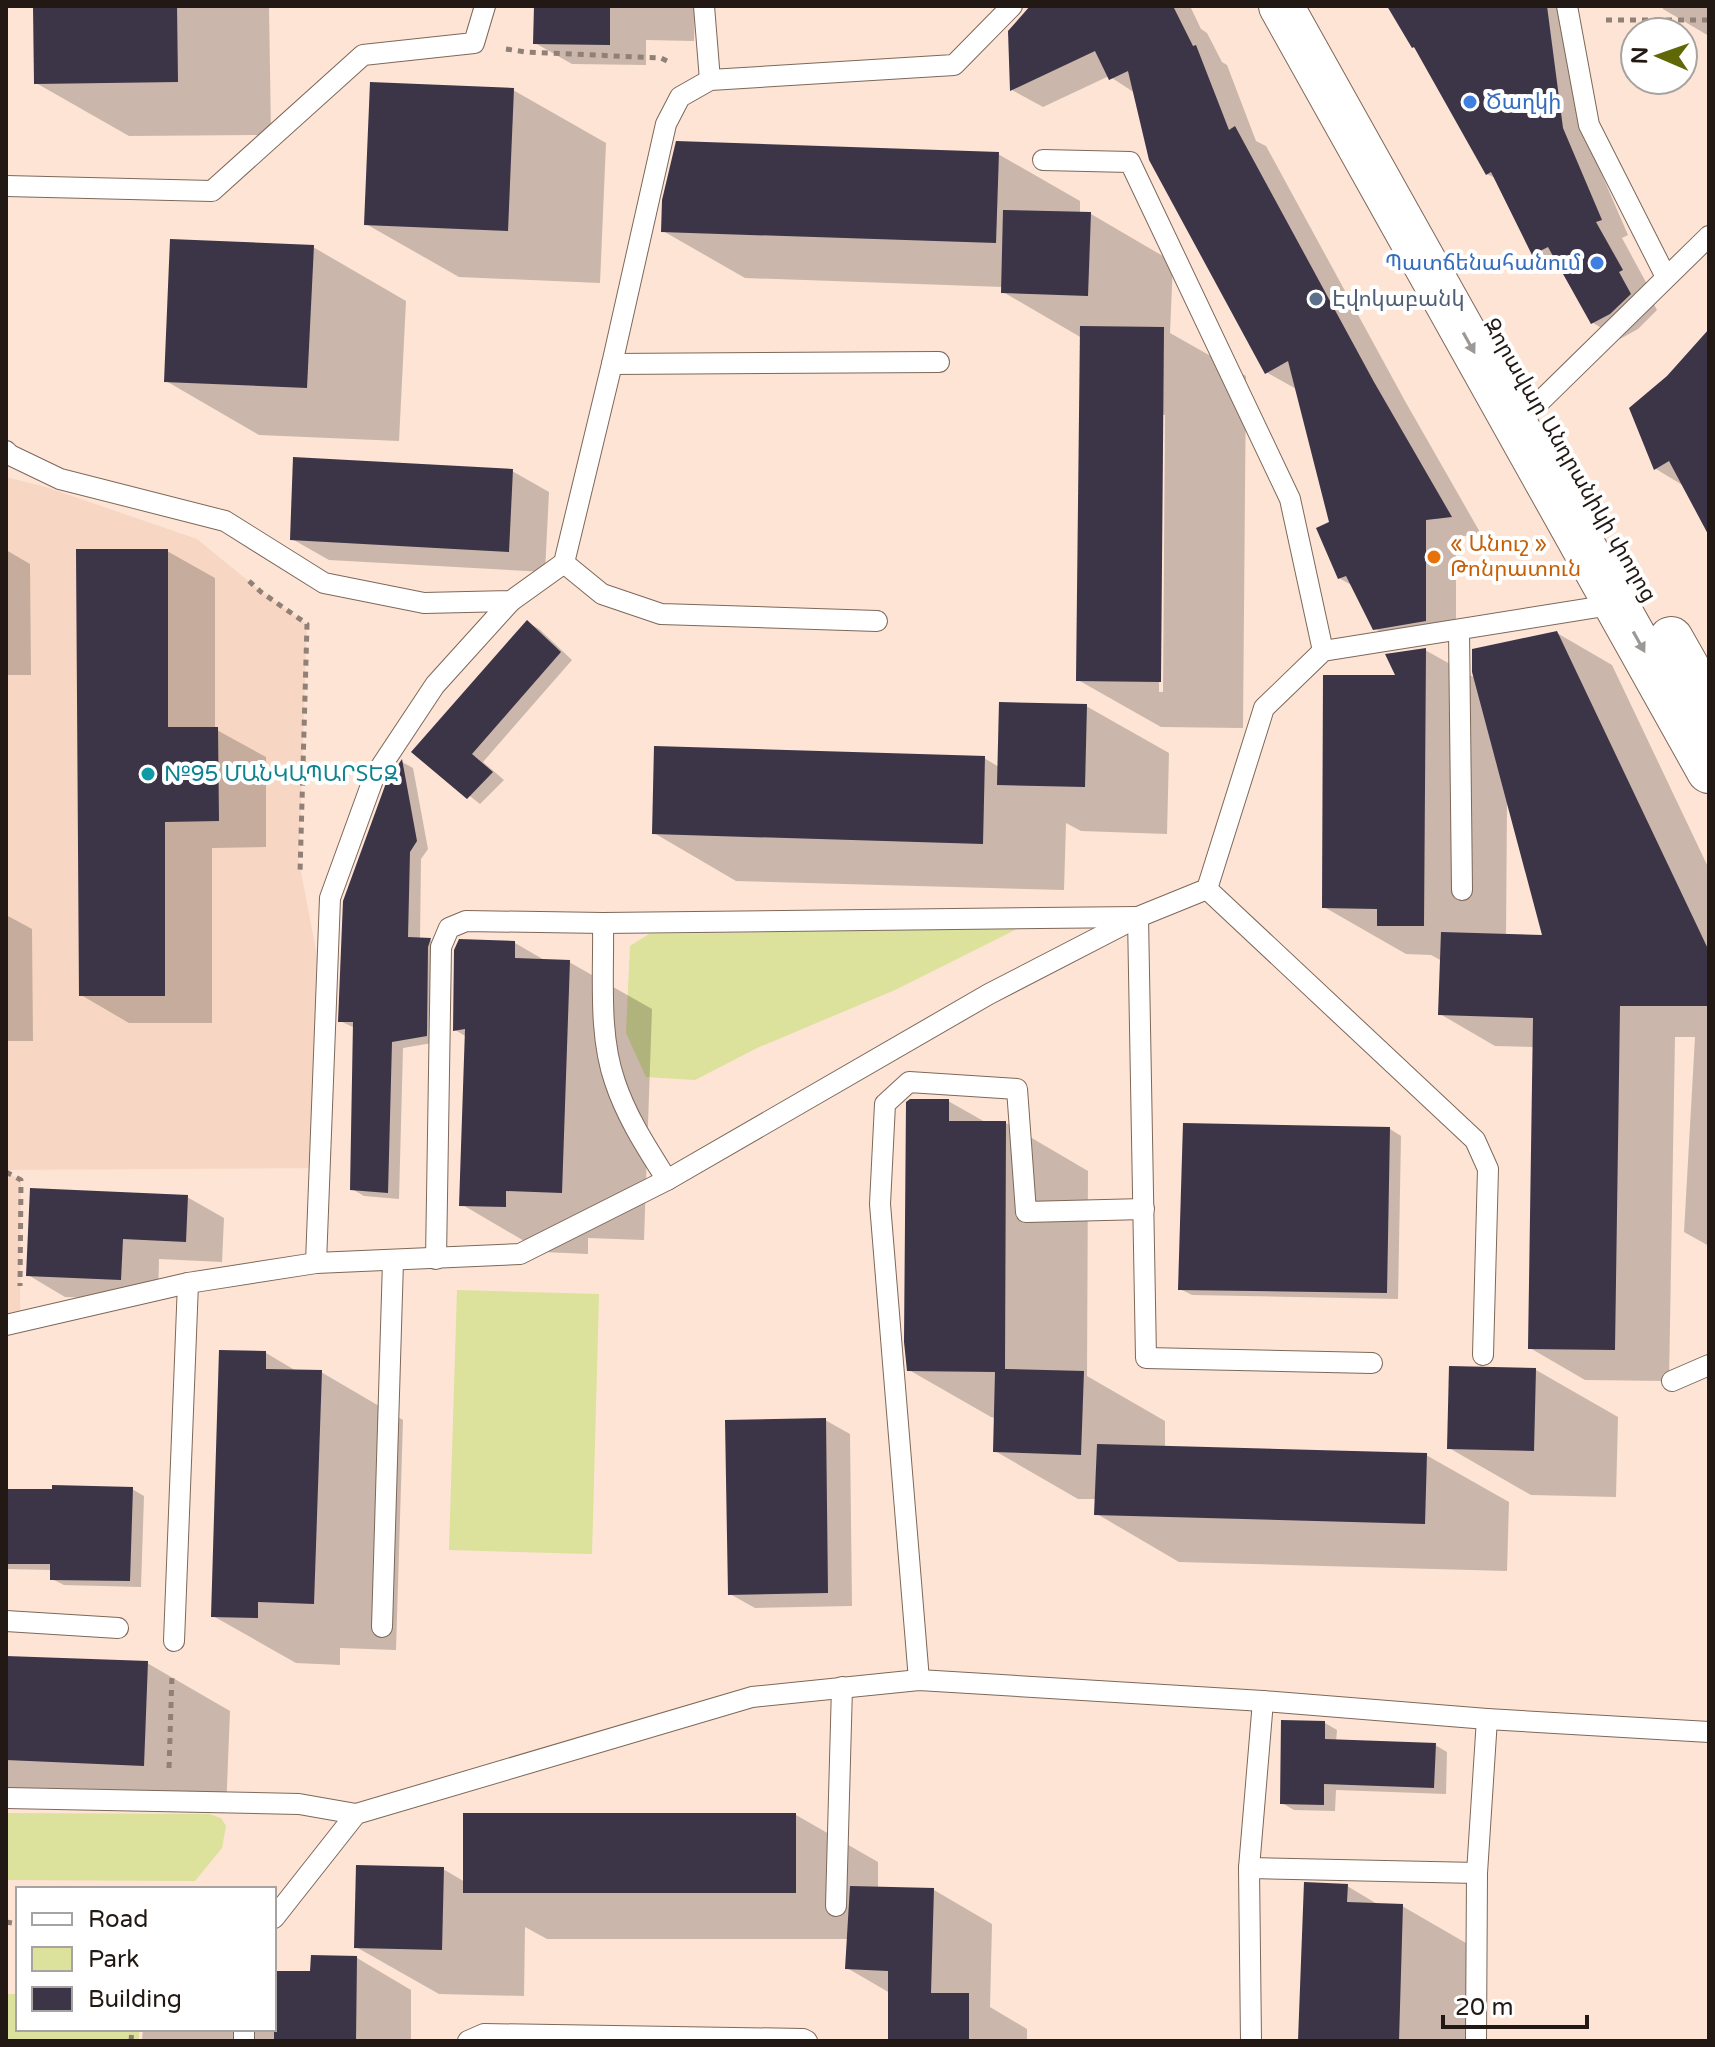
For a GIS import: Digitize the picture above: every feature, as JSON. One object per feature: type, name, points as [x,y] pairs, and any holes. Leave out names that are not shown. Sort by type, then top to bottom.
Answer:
[{"type":"main road","name":"Զորավար Անդրանիկի փողոց","points":[[1281,6],[1526,414],[1709,706]]},
{"type":"main road","name":"Զորավար Անդրանիկի փողոց","points":[[1310,6],[1526,414],[1617,604],[1709,771]]},
{"type":"lane","points":[[6,186],[212,191],[363,55],[474,43],[485,6]]},
{"type":"lane","points":[[704,6],[710,80]]},
{"type":"lane","points":[[316,1263],[330,898],[374,777],[435,685],[511,601],[564,563],[666,124],[680,97],[710,80],[954,65],[1012,6]]},
{"type":"lane","points":[[1568,13],[1589,125],[1666,277]]},
{"type":"lane","points":[[1043,160],[1130,162],[1290,499],[1323,651]]},
{"type":"lane","points":[[1526,414],[1709,236]]},
{"type":"lane","points":[[612,364],[939,362]]},
{"type":"lane","points":[[6,451],[60,479],[225,521],[324,583],[424,603],[511,601]]},
{"type":"lane","points":[[564,563],[602,594],[661,614],[877,621]]},
{"type":"lane","points":[[1207,889],[1264,708],[1323,651],[1617,604]]},
{"type":"lane","points":[[1459,631],[1462,890]]},
{"type":"lane","points":[[13,1323],[188,1283],[316,1263],[520,1254],[667,1180],[989,994],[1138,917],[1207,889]]},
{"type":"lane","points":[[1207,889],[1475,1140],[1488,1169],[1483,1355]]},
{"type":"lane","points":[[436,1259],[441,947],[449,928],[466,921],[603,923],[1138,917]]},
{"type":"lane","points":[[1138,917],[1146,1358],[1372,1363]]},
{"type":"lane","points":[[603,923],[606,1032],[614,1079],[632,1124],[667,1180]]},
{"type":"lane","points":[[919,1680],[880,1204],[885,1104],[909,1082],[1017,1089],[1026,1212],[1144,1209]]},
{"type":"lane","points":[[382,1627],[393,1261]]},
{"type":"lane","points":[[174,1641],[188,1283]]},
{"type":"lane","points":[[1672,1381],[1709,1365]]},
{"type":"lane","points":[[6,1621],[118,1628]]},
{"type":"lane","points":[[6,1798],[299,1804],[356,1814],[752,1697],[919,1680],[1709,1732]]},
{"type":"lane","points":[[836,1906],[842,1687]]},
{"type":"lane","points":[[1251,2041],[1249,1868],[1263,1701]]},
{"type":"lane","points":[[1476,2041],[1477,1873],[1487,1719]]},
{"type":"lane","points":[[276,1915],[356,1814]]},
{"type":"lane","points":[[1249,1868],[1477,1873]]},
{"type":"lane","points":[[468,2041],[484,2034],[499,2034],[807,2041]]},
{"type":"path","points":[[1568,13],[1709,20]]},
{"type":"path","points":[[526,52],[661,58]]},
{"type":"path","points":[[239,571],[261,592],[307,624],[298,866],[301,881]]},
{"type":"path","points":[[6,1172],[21,1180],[13,1323]]},
{"type":"path","points":[[168,1802],[174,1641]]},
{"type":"shaded area","points":[[6,477],[46,487],[197,539],[307,624],[299,861],[326,1003],[320,1168],[6,1170]]},
{"type":"shaded area","points":[[6,1172],[21,1180],[20,1322],[6,1325]]},
{"type":"green space","points":[[1019,928],[895,990],[757,1048],[695,1080],[646,1077],[626,1033],[630,946],[649,934]]},
{"type":"green space","points":[[457,1290],[599,1294],[592,1554],[449,1550]]},
{"type":"green space","points":[[6,1813],[209,1814],[221,1818],[226,1826],[222,1848],[195,1881],[6,1880]]},
{"type":"green space","points":[[6,1994],[16,1994],[16,2031],[139,2031],[139,2041],[6,2041]]},
{"type":"building","points":[[33,6],[177,6],[178,82],[34,84]]},
{"type":"building","points":[[534,6],[610,6],[610,45],[533,44]]},
{"type":"building","points":[[1030,6],[1173,6],[1193,46],[1196,45],[1229,130],[1235,126],[1374,382],[1452,517],[1426,520],[1426,621],[1373,630],[1346,576],[1338,579],[1316,528],[1329,522],[1288,361],[1265,374],[1149,160],[1128,71],[1109,80],[1095,51],[1010,91],[1008,31]]},
{"type":"building","points":[[1387,6],[1547,6],[1563,128],[1602,220],[1596,222],[1623,270],[1619,272],[1631,294],[1610,314],[1591,324],[1548,247],[1532,255],[1491,172],[1486,175],[1414,47]]},
{"type":"building","points":[[370,82],[514,88],[508,231],[364,225]]},
{"type":"building","points":[[676,141],[999,152],[996,243],[661,232],[662,200]]},
{"type":"building","points":[[1003,210],[1091,212],[1088,296],[1001,293]]},
{"type":"building","points":[[170,239],[314,245],[307,388],[164,382]]},
{"type":"building","points":[[1080,326],[1164,327],[1161,682],[1076,681]]},
{"type":"building","points":[[1709,329],[1709,536],[1669,461],[1654,470],[1629,408],[1667,376]]},
{"type":"building","points":[[293,457],[513,469],[509,552],[290,540]]},
{"type":"building","name":"№95 ՄԱՆԿԱՊԱՐՏԵԶ","points":[[76,549],[168,549],[168,727],[218,727],[219,821],[165,822],[165,996],[79,996]]},
{"type":"building","points":[[527,620],[561,652],[472,754],[493,772],[467,799],[411,752]]},
{"type":"building","points":[[1557,631],[1709,951],[1709,1006],[1620,1006],[1615,1350],[1528,1349],[1533,1018],[1438,1015],[1441,932],[1542,935],[1472,672],[1472,649]]},
{"type":"building","points":[[1426,648],[1424,926],[1377,926],[1377,909],[1322,908],[1323,675],[1395,675],[1385,654]]},
{"type":"building","points":[[999,702],[1087,704],[1085,787],[997,785]]},
{"type":"building","points":[[654,746],[985,756],[983,844],[652,834]]},
{"type":"building","points":[[402,759],[417,841],[410,852],[408,937],[431,938],[428,947],[427,1036],[392,1042],[388,1193],[350,1190],[353,1022],[338,1022],[343,901],[386,783]]},
{"type":"building","points":[[459,939],[515,941],[515,958],[570,960],[562,1193],[506,1191],[506,1207],[459,1206],[465,1029],[453,1031],[454,950]]},
{"type":"building","points":[[910,1099],[949,1099],[949,1121],[1006,1121],[1005,1369],[1084,1371],[1081,1455],[993,1452],[995,1372],[907,1371],[904,1342],[906,1102]]},
{"type":"building","points":[[1183,1123],[1390,1127],[1387,1293],[1178,1290]]},
{"type":"building","points":[[30,1188],[188,1195],[186,1242],[123,1239],[121,1280],[26,1276]]},
{"type":"building","points":[[219,1350],[266,1351],[266,1369],[322,1370],[314,1604],[258,1602],[258,1618],[211,1617]]},
{"type":"building","points":[[1449,1366],[1536,1368],[1534,1451],[1447,1449]]},
{"type":"building","points":[[826,1418],[828,1593],[728,1595],[725,1420]]},
{"type":"building","points":[[1097,1444],[1427,1453],[1425,1524],[1094,1515]]},
{"type":"building","points":[[52,1485],[133,1487],[130,1581],[50,1580],[50,1564],[6,1564],[6,1489],[52,1489]]},
{"type":"building","points":[[6,1656],[148,1661],[144,1766],[6,1760]]},
{"type":"building","points":[[1281,1720],[1325,1721],[1325,1739],[1436,1743],[1434,1788],[1324,1784],[1324,1805],[1280,1804]]},
{"type":"building","points":[[463,1813],[796,1813],[796,1893],[463,1893]]},
{"type":"building","points":[[356,1865],[444,1867],[442,1950],[354,1948]]},
{"type":"building","points":[[1304,1882],[1348,1884],[1347,1902],[1403,1904],[1399,2041],[1298,2041]]},
{"type":"building","points":[[850,1886],[934,1888],[931,1993],[969,1993],[969,2041],[888,2041],[888,1971],[845,1969]]},
{"type":"building","points":[[311,1955],[357,1956],[356,2041],[274,2041],[276,1971],[310,1971]]},
{"type":"place","name":"Ծաղկի","points":[[1470,102]]},
{"type":"place","name":"Պատճենահանում","points":[[1597,263]]},
{"type":"place","name":"Էվոկաբանկ","points":[[1316,299]]},
{"type":"place","name":"« Անուշ » Թոնրատուն","points":[[1434,557]]},
{"type":"place","name":"№95 ՄԱՆԿԱՊԱՐՏԵԶ","points":[[148,774]]}]
